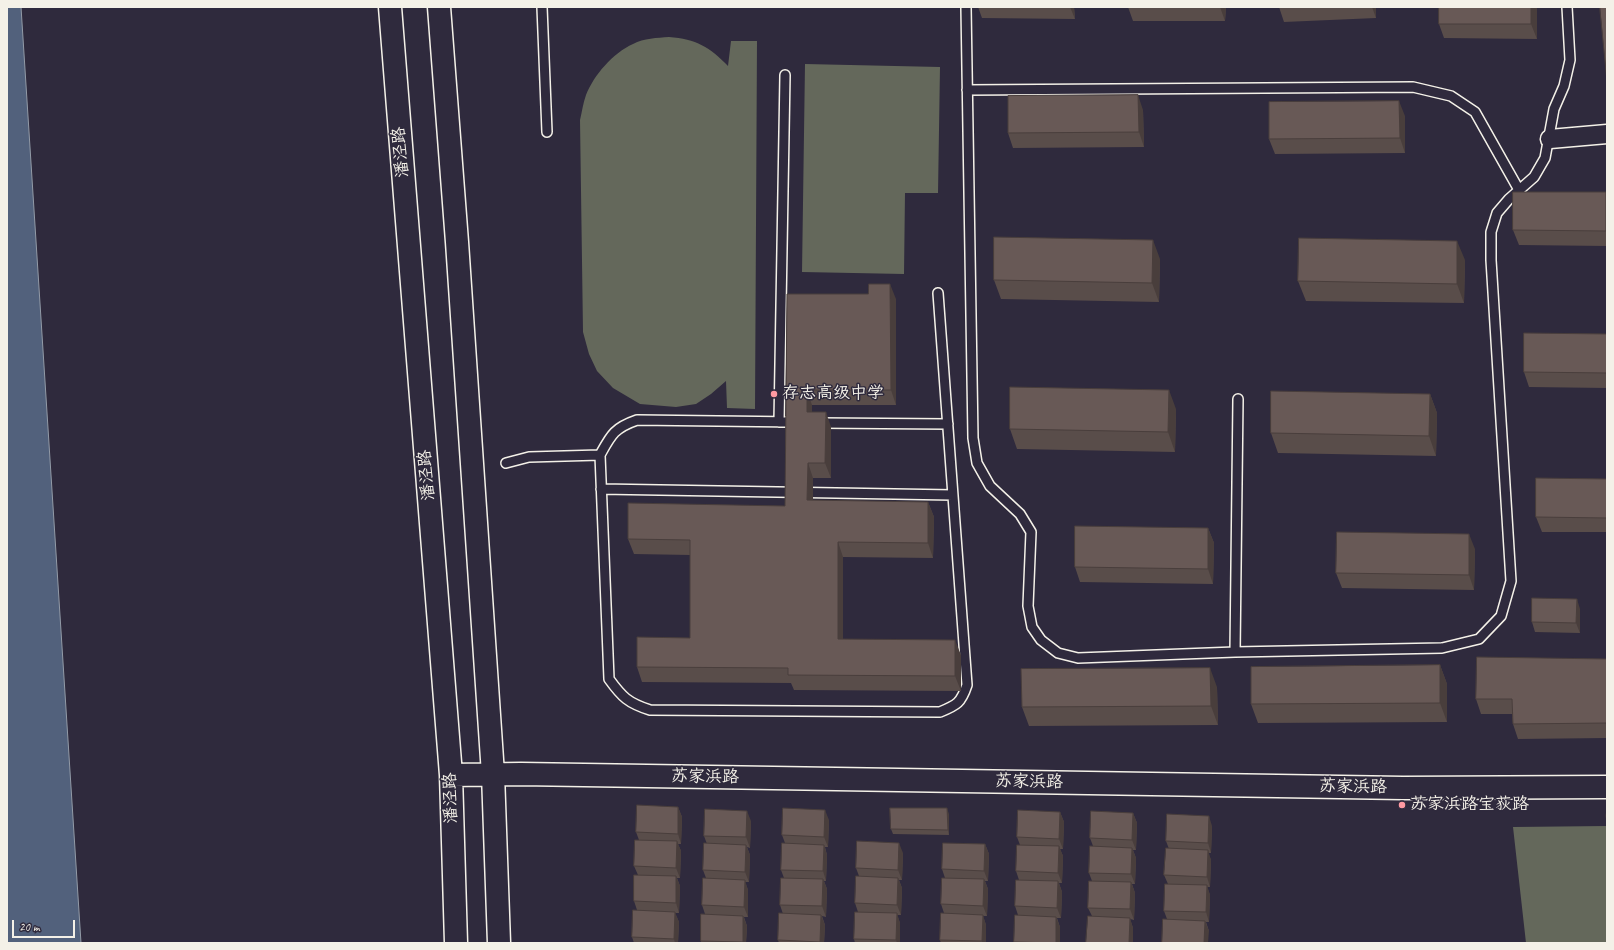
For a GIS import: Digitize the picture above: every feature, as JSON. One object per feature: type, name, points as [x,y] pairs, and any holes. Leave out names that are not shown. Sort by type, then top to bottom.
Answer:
[{"type":"main road","name":"潘泾路","points":[[390,7],[451,774],[456,943]]},
{"type":"main road","points":[[439,7],[457,242],[493,774],[500,943]]},
{"type":"main road","name":"苏家浜路","points":[[451,774],[1403,788],[1607,787]]},
{"type":"street","points":[[1550,139],[1607,134]]},
{"type":"lane","points":[[542,7],[547,132]]},
{"type":"lane","points":[[966,7],[972,438],[977,463],[990,486],[1020,514],[1031,532],[1028,606],[1032,627],[1041,640],[1058,653],[1078,658],[1235,652],[1442,648],[1479,639],[1501,616],[1511,581],[1491,260],[1492,232],[1497,214],[1509,198],[1534,177],[1545,158],[1550,139],[1554,109],[1564,86],[1570,60],[1567,7]]},
{"type":"lane","points":[[779,422],[784,75]]},
{"type":"lane","points":[[967,90],[1413,87],[1451,96],[1475,112],[1519,190]]},
{"type":"lane","points":[[938,293],[948,424],[967,685],[963,698],[956,705],[940,712],[650,710],[638,706],[620,695],[609,679],[600,455],[610,437],[622,425],[637,420],[948,424]]},
{"type":"lane","points":[[1235,652],[1238,398]]},
{"type":"lane","points":[[506,463],[529,457],[600,455]]},
{"type":"lane","points":[[601,489],[953,495]]},
{"type":"shaded area","points":[[669,37],[679,38],[702,45],[709,49],[728,66],[731,41],[757,41],[755,409],[727,408],[726,381],[696,404],[676,407],[640,404],[613,388],[597,371],[589,354],[583,332],[580,120],[585,98],[589,87],[599,72],[618,53],[637,42]]},
{"type":"shaded area","points":[[805,64],[940,67],[938,193],[905,193],[904,274],[802,272]]},
{"type":"shaded area","points":[[1607,826],[1607,943],[1526,943],[1513,827]]},
{"type":"water","points":[[7,7],[21,7],[81,943],[7,943]]},
{"type":"building","points":[[1439,7],[1531,7],[1531,24],[1439,24]]},
{"type":"building","points":[[1600,7],[1607,7],[1607,81]]},
{"type":"building","points":[[1138,95],[1139,132],[1008,133],[1008,96]]},
{"type":"building","points":[[1399,101],[1400,138],[1269,139],[1269,102]]},
{"type":"building","points":[[1513,192],[1606,192],[1606,231],[1513,230]]},
{"type":"building","points":[[994,237],[1153,240],[1152,283],[994,280]]},
{"type":"building","points":[[1299,238],[1457,241],[1457,284],[1298,281]]},
{"type":"building","points":[[869,284],[890,284],[891,390],[807,390],[807,412],[826,412],[825,463],[808,463],[807,500],[928,502],[928,543],[838,542],[838,639],[955,640],[955,676],[788,675],[788,668],[637,667],[637,637],[690,638],[690,540],[628,539],[628,503],[785,506],[787,294],[868,294]]},
{"type":"building","points":[[1524,333],[1607,334],[1607,373],[1524,372]]},
{"type":"building","points":[[1010,387],[1169,390],[1168,432],[1010,429]]},
{"type":"building","points":[[1271,391],[1430,394],[1429,436],[1271,433]]},
{"type":"building","points":[[1536,478],[1607,479],[1607,518],[1536,517]]},
{"type":"building","points":[[1075,526],[1208,528],[1208,569],[1075,567]]},
{"type":"building","points":[[1337,532],[1469,534],[1469,575],[1336,573]]},
{"type":"building","points":[[1532,598],[1577,599],[1576,623],[1532,622]]},
{"type":"building","points":[[1477,657],[1607,659],[1607,723],[1513,724],[1512,699],[1476,699]]},
{"type":"building","points":[[1440,665],[1440,703],[1251,704],[1251,667]]},
{"type":"building","points":[[1210,668],[1211,706],[1022,707],[1021,669]]},
{"type":"building","points":[[637,805],[678,807],[678,834],[636,832]]},
{"type":"building","points":[[783,808],[825,810],[824,837],[782,835]]},
{"type":"building","points":[[890,808],[947,808],[948,830],[891,829]]},
{"type":"building","points":[[705,809],[747,811],[746,837],[704,836]]},
{"type":"building","points":[[1018,810],[1060,812],[1059,839],[1017,837]]},
{"type":"building","points":[[1091,811],[1133,813],[1132,840],[1090,838]]},
{"type":"building","points":[[1167,814],[1209,816],[1208,843],[1166,841]]},
{"type":"building","points":[[635,840],[677,841],[676,868],[634,866]]},
{"type":"building","points":[[857,841],[899,843],[898,870],[856,868]]},
{"type":"building","points":[[704,843],[746,845],[745,872],[703,870]]},
{"type":"building","points":[[782,843],[824,845],[823,871],[781,870]]},
{"type":"building","points":[[943,843],[985,844],[984,871],[942,869]]},
{"type":"building","points":[[1017,845],[1059,846],[1058,873],[1016,871]]},
{"type":"building","points":[[1090,846],[1132,848],[1131,874],[1089,873]]},
{"type":"building","points":[[1166,848],[1208,850],[1207,877],[1164,875]]},
{"type":"building","points":[[634,875],[676,876],[676,903],[634,901]]},
{"type":"building","points":[[856,876],[898,878],[897,905],[855,903]]},
{"type":"building","points":[[703,878],[745,880],[744,907],[702,905]]},
{"type":"building","points":[[781,878],[823,879],[822,906],[780,905]]},
{"type":"building","points":[[942,878],[984,879],[983,906],[941,904]]},
{"type":"building","points":[[1016,880],[1058,881],[1057,908],[1015,906]]},
{"type":"building","points":[[1089,881],[1131,882],[1130,909],[1088,908]]},
{"type":"building","points":[[1165,884],[1207,885],[1206,912],[1164,911]]},
{"type":"building","points":[[633,910],[675,912],[674,939],[632,937]]},
{"type":"building","points":[[855,912],[897,913],[896,940],[854,939]]},
{"type":"building","points":[[779,913],[821,915],[820,942],[778,940]]},
{"type":"building","points":[[941,913],[983,915],[982,941],[940,940]]},
{"type":"building","points":[[701,914],[743,916],[743,942],[701,941]]},
{"type":"building","points":[[1015,915],[1056,917],[1056,943],[1014,942]]},
{"type":"building","points":[[1088,916],[1130,918],[1129,943],[1086,943]]},
{"type":"building","points":[[1163,919],[1205,921],[1204,943],[1162,943]]},
{"type":"place","name":"存志高级中学","points":[[774,394]]},
{"type":"place","name":"苏家浜路宝荻路","points":[[1402,805]]}]
